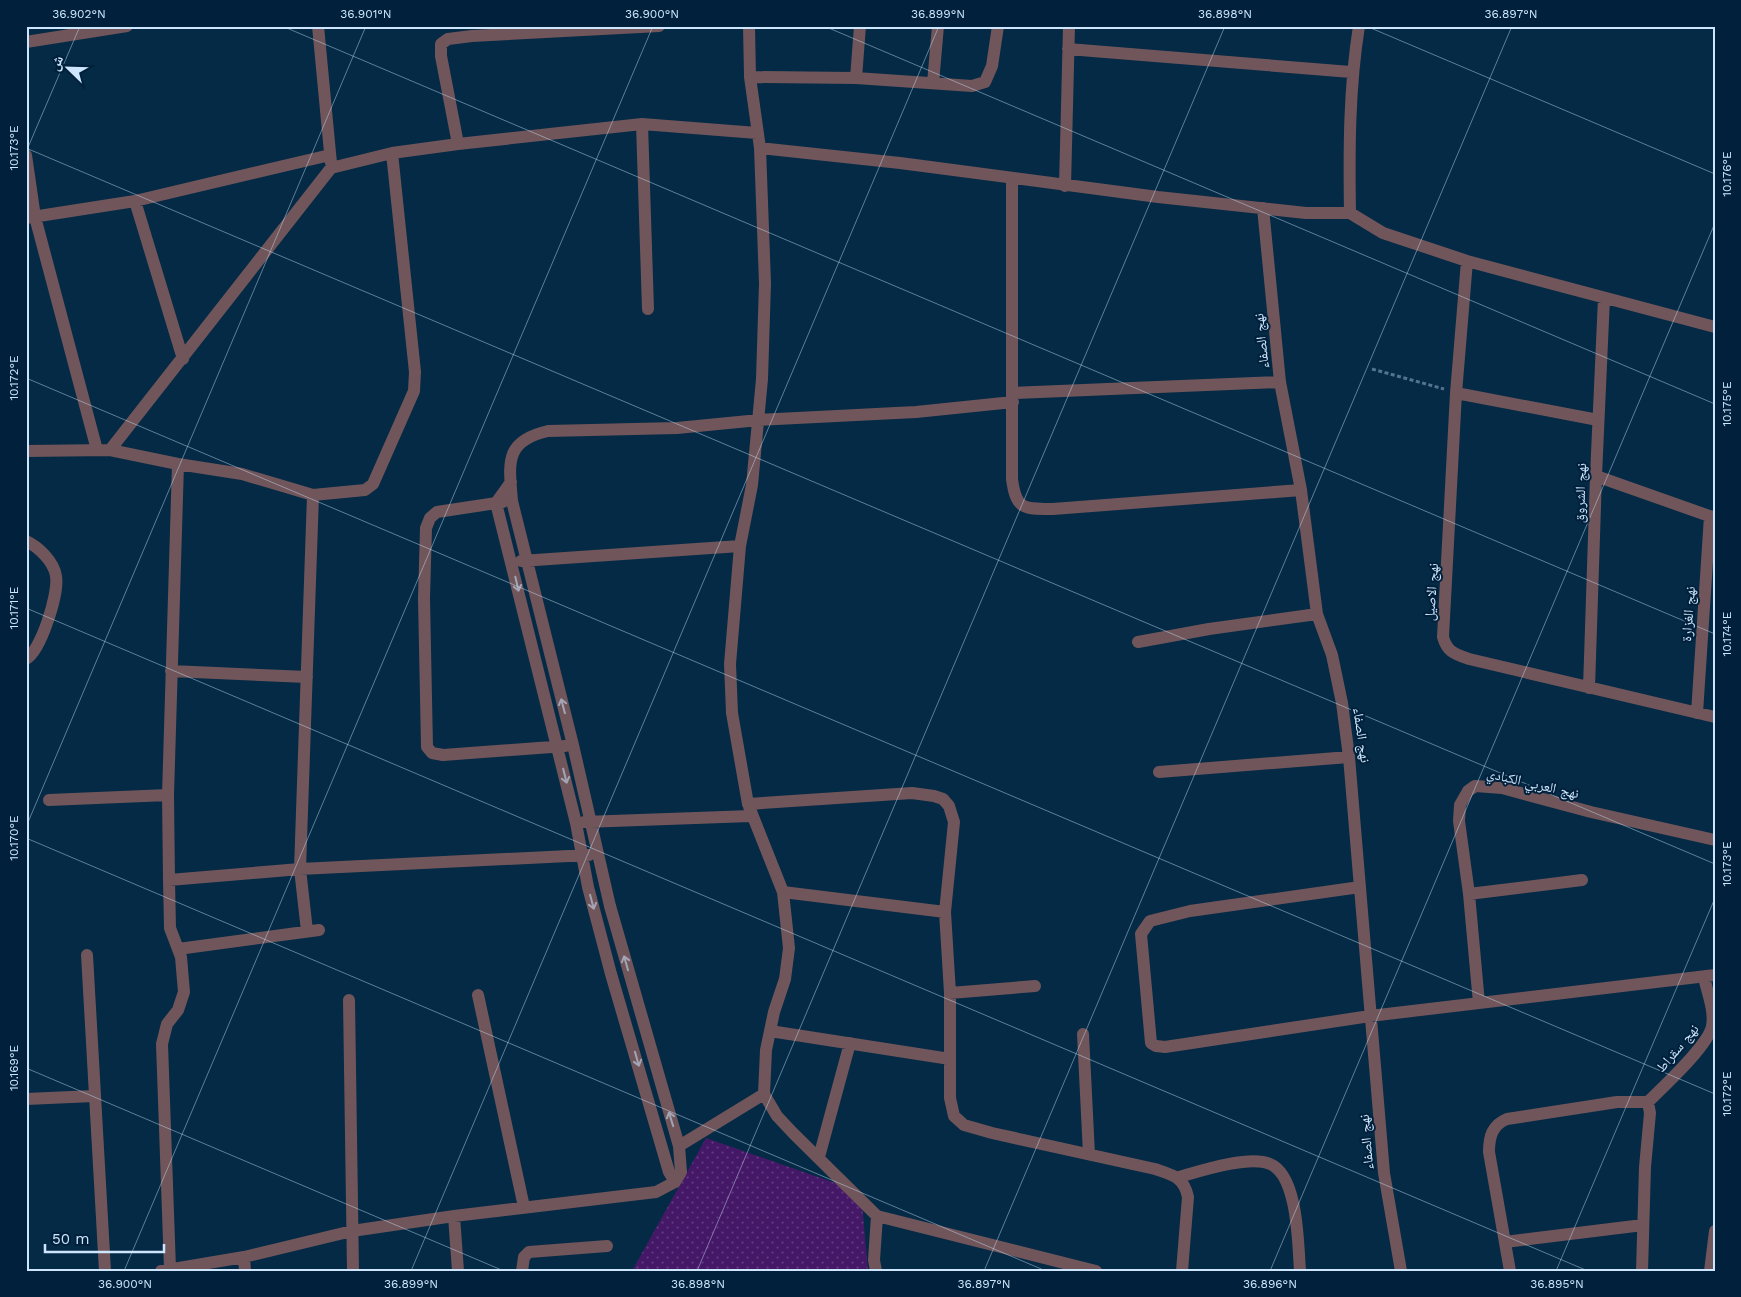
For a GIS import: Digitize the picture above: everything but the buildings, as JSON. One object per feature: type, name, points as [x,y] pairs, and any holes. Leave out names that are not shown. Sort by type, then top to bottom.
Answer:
[{"type":"street","points":[[26,42],[127,26]]},
{"type":"street","points":[[110,450],[183,358],[331,162],[318,26]]},
{"type":"street","points":[[458,144],[440,48],[441,44],[448,39],[472,31],[659,26]]},
{"type":"street","points":[[749,26],[750,77],[760,148],[765,283],[759,420],[752,485],[740,546],[730,664],[732,713],[750,810],[783,892],[789,948],[785,979],[766,1050],[764,1094],[777,1116],[877,1216],[1096,1271]]},
{"type":"street","points":[[856,78],[860,26]]},
{"type":"street","points":[[933,82],[938,26]]},
{"type":"street","points":[[750,77],[856,78],[972,86],[985,82],[992,66],[998,26]]},
{"type":"street","points":[[1065,186],[1069,26]]},
{"type":"street","points":[[1350,213],[1349,142],[1351,72],[1359,26]]},
{"type":"street","points":[[1068,49],[1351,72]]},
{"type":"street","points":[[31,217],[135,201],[331,162],[458,144],[642,124],[758,133]]},
{"type":"street","points":[[642,124],[648,309]]},
{"type":"street","points":[[760,148],[900,163],[1065,186],[1306,213],[1350,213],[1383,233],[1467,261],[1715,327]]},
{"type":"street","points":[[26,451],[110,450],[178,464],[242,474],[313,495],[356,492],[365,490],[373,484],[414,391],[415,372],[392,153]]},
{"type":"street","points":[[26,155],[31,217],[97,450]]},
{"type":"street","points":[[1012,179],[1012,479],[1016,499],[1023,506],[1053,508],[1301,490]]},
{"type":"street","points":[[135,201],[183,358]]},
{"type":"street","name":"نهج الصفاء","points":[[1263,208],[1280,382],[1301,490],[1317,614],[1332,655],[1342,703],[1349,757],[1384,1173],[1401,1271]]},
{"type":"street","name":"نهج الاصيل","points":[[1467,261],[1456,393],[1443,637],[1445,644],[1451,652],[1469,659],[1715,717]]},
{"type":"street","name":"نهج الشروق","points":[[1589,688],[1604,298]]},
{"type":"street","points":[[178,464],[168,796],[170,928],[178,949],[184,975],[184,992],[178,1010],[167,1024],[162,1044],[165,1270],[244,1257],[352,1231],[524,1207],[642,1195],[667,1188],[675,1182],[681,1172],[679,1146],[597,854],[573,745],[512,501],[512,455],[519,442],[529,435],[548,431],[677,428],[759,420],[916,412],[1013,397],[1280,382]]},
{"type":"street","points":[[1456,393],[1598,420]]},
{"type":"street","points":[[1596,476],[1712,517]]},
{"type":"street","points":[[496,503],[511,482]]},
{"type":"street","points":[[178,949],[313,931],[300,870],[313,495]]},
{"type":"street","points":[[512,501],[437,512],[428,523],[424,598],[425,727],[427,747],[432,753],[443,755],[573,745]]},
{"type":"street","points":[[496,503],[558,746],[576,823],[581,855],[611,974],[666,1165],[675,1182]]},
{"type":"street","name":"نهج الغزارة","points":[[1696,713],[1712,517]]},
{"type":"street","points":[[26,541],[52,563],[56,576],[56,590],[39,645],[26,659]]},
{"type":"street","points":[[512,562],[740,546]]},
{"type":"street","points":[[1138,642],[1209,629],[1317,614]]},
{"type":"street","points":[[171,671],[307,677]]},
{"type":"street","points":[[1159,772],[1349,757]]},
{"type":"street","name":"نهج العربي الكبادي","points":[[1479,1003],[1469,894],[1459,821],[1460,804],[1468,790],[1475,786],[1502,788],[1591,812],[1715,840]]},
{"type":"street","points":[[576,823],[750,810],[912,793],[943,799],[949,806],[954,822],[945,912],[950,993],[950,1098],[954,1116],[964,1125],[1155,1169],[1179,1177],[1252,1162],[1269,1163],[1279,1169],[1287,1181],[1296,1224],[1300,1271]]},
{"type":"street","points":[[49,800],[168,796]]},
{"type":"street","points":[[169,880],[300,870],[597,854]]},
{"type":"street","points":[[1469,894],[1582,880]]},
{"type":"street","points":[[1360,887],[1158,917],[1150,921],[1141,934],[1151,1043],[1156,1046],[1165,1047],[1370,1016],[1709,976]]},
{"type":"street","points":[[783,892],[945,912]]},
{"type":"street","points":[[87,954],[94,1096],[106,1271]]},
{"type":"street","name":"نهج سقراط","points":[[1648,1102],[1689,1060],[1711,1030],[1713,1017],[1709,976]]},
{"type":"street","points":[[950,993],[1034,986]]},
{"type":"street","points":[[478,995],[524,1207]]},
{"type":"street","points":[[349,1000],[353,1271]]},
{"type":"street","points":[[770,1031],[950,1059]]},
{"type":"street","points":[[1082,1034],[1089,1154]]},
{"type":"street","points":[[819,1157],[850,1043]]},
{"type":"street","points":[[679,1146],[764,1094]]},
{"type":"street","points":[[26,1098],[94,1096]]},
{"type":"street","points":[[1510,1271],[1489,1152],[1491,1134],[1499,1122],[1507,1118],[1592,1105],[1617,1102],[1648,1102],[1650,1124],[1645,1167],[1642,1271]]},
{"type":"street","points":[[1179,1177],[1186,1187],[1188,1197],[1182,1271]]},
{"type":"street","points":[[454,1216],[458,1271]]},
{"type":"street","points":[[876,1271],[874,1260],[877,1216]]},
{"type":"street","points":[[1505,1242],[1643,1225]]},
{"type":"street","points":[[1710,1271],[1715,1231]]},
{"type":"street","points":[[522,1271],[524,1257],[529,1252],[607,1246]]},
{"type":"street","points":[[244,1257],[245,1271]]},
{"type":"path","points":[[1372,369],[1456,393]]},
{"type":"shaded area","points":[[706,1138],[861,1192],[868,1271],[632,1271]]}]
